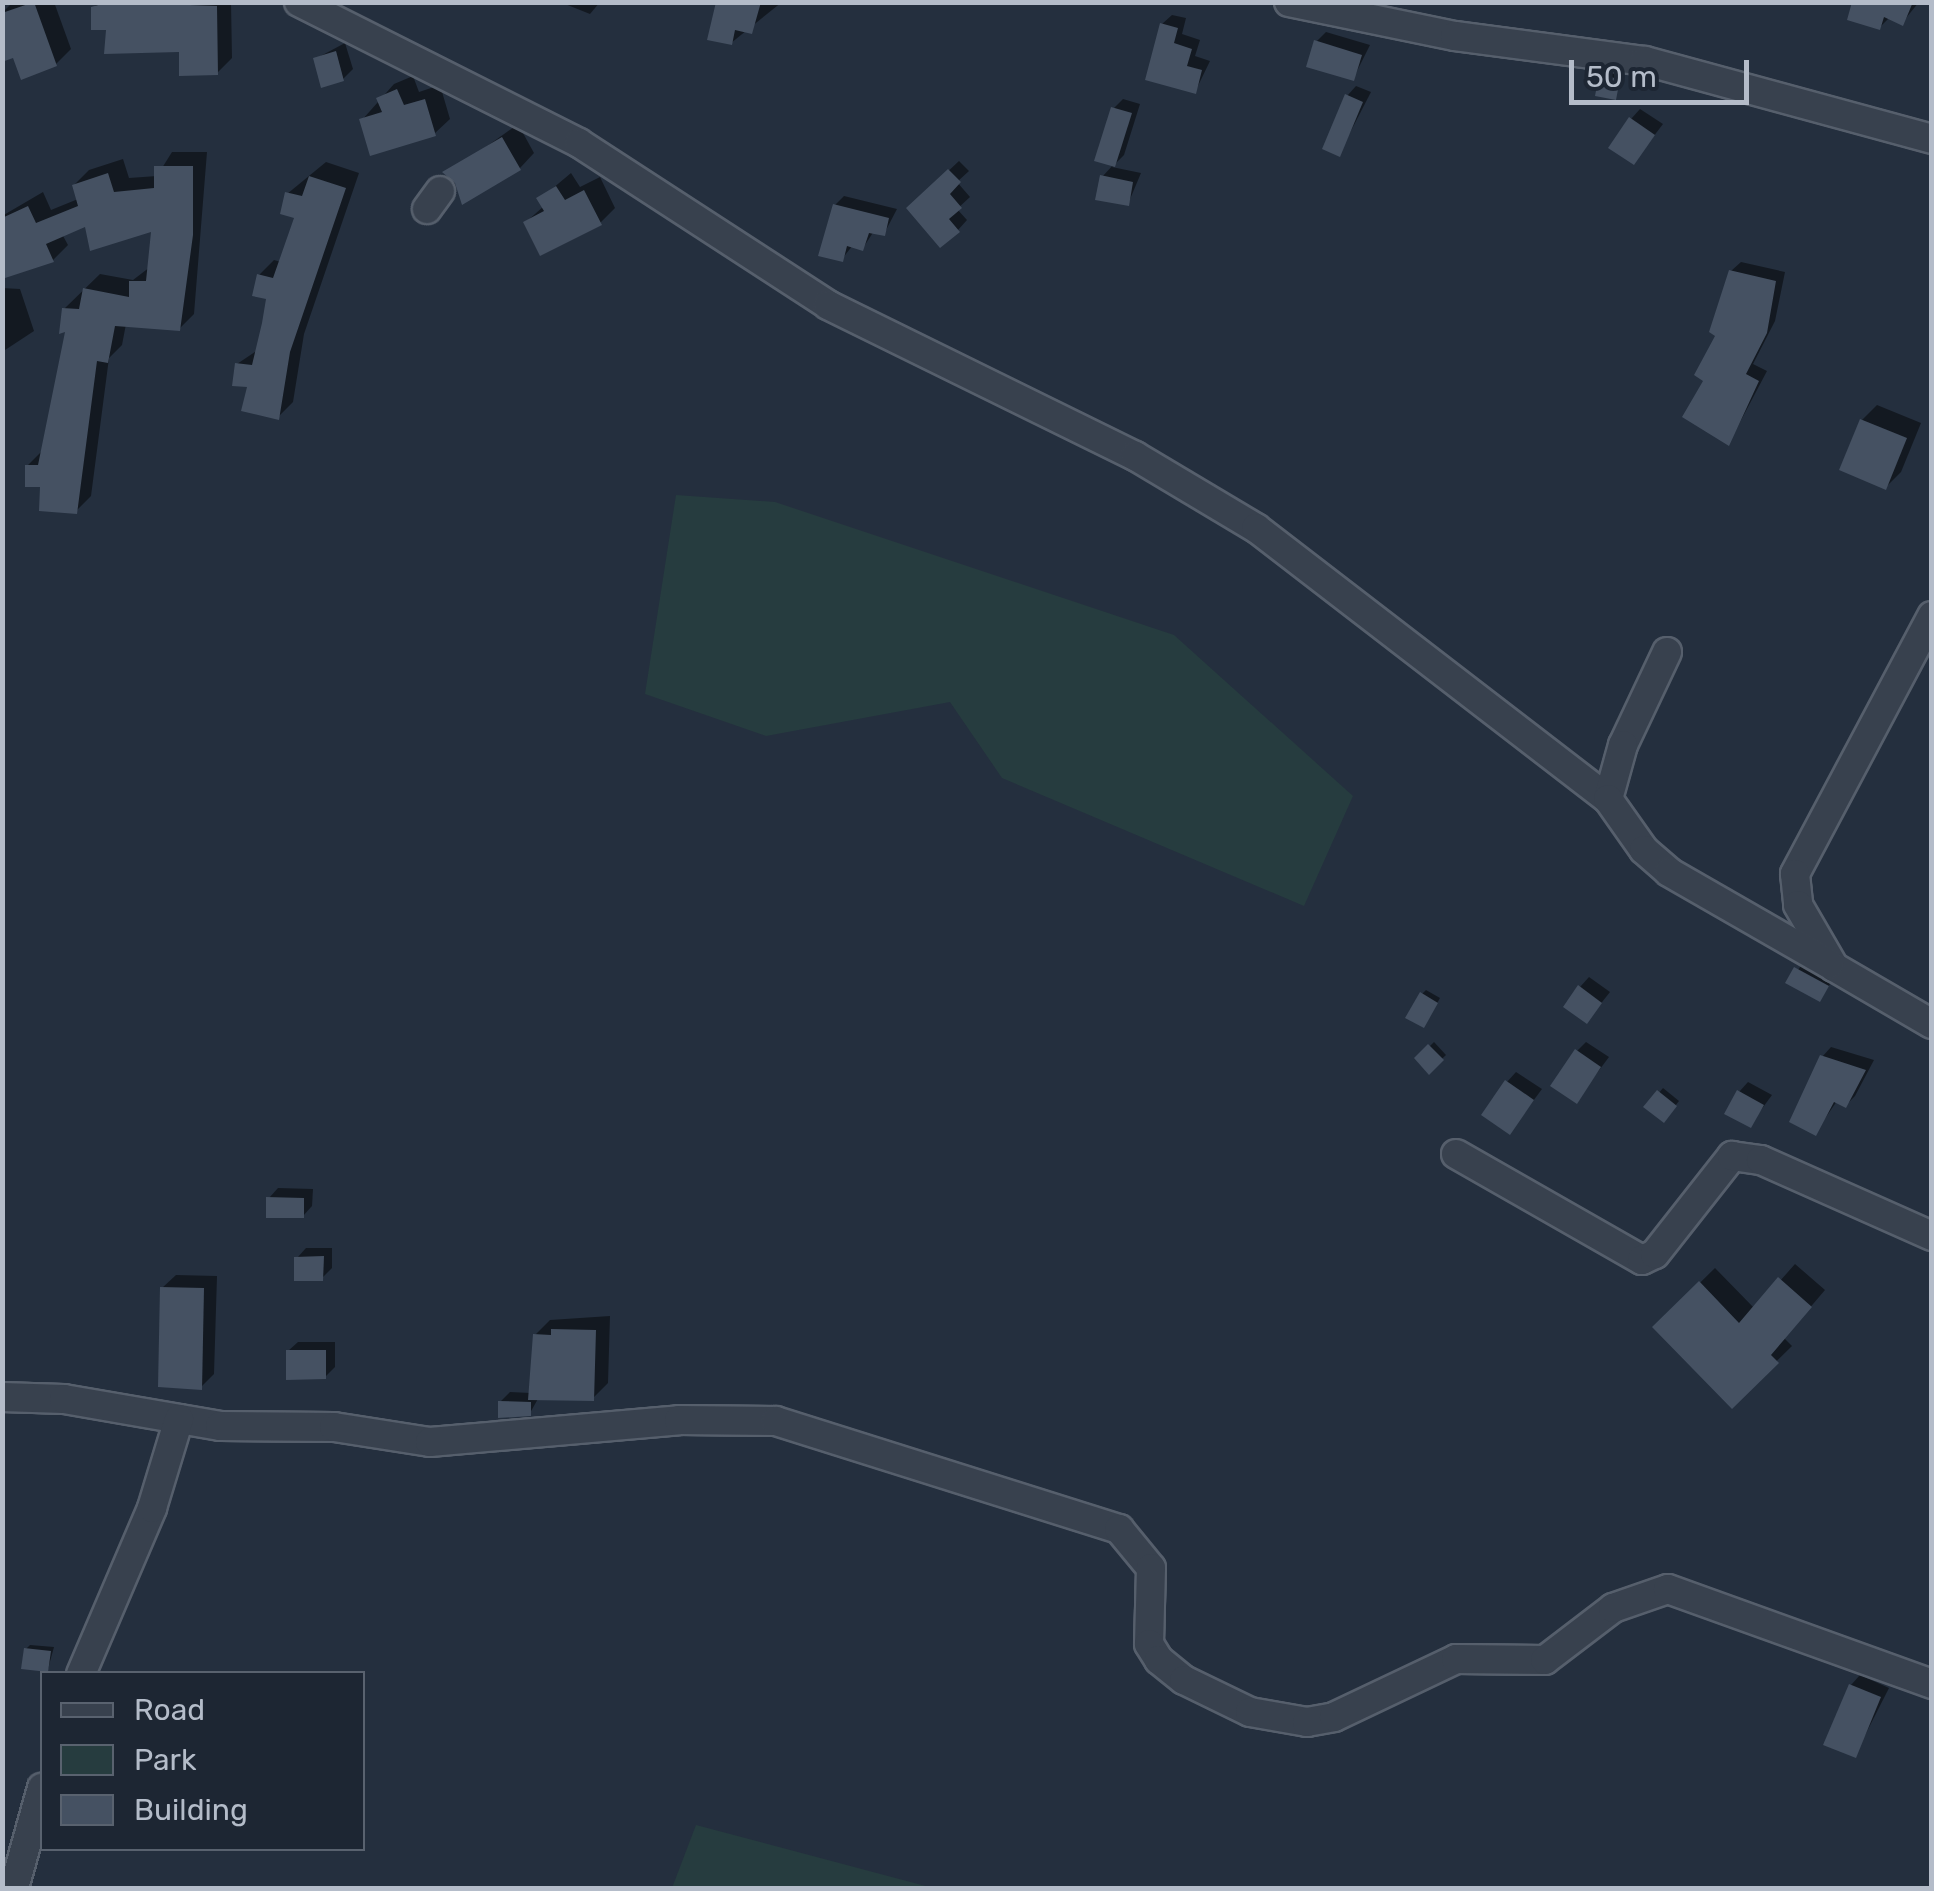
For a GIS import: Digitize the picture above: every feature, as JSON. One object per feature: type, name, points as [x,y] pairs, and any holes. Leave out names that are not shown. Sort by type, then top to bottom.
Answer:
[{"type":"street","points":[[299,2],[579,143],[828,304],[1136,456],[1256,528],[1608,799],[1669,872],[1932,1024]]},
{"type":"street","points":[[1289,2],[1455,36],[1644,61],[1932,139]]},
{"type":"street","points":[[1834,968],[1798,905],[1795,874],[1932,616]]},
{"type":"street","points":[[1608,799],[1622,744],[1667,652]]},
{"type":"street","points":[[1456,1154],[1642,1260],[1655,1254],[1732,1156],[1761,1160],[1932,1236]]},
{"type":"street","points":[[2,1396],[64,1399],[220,1426],[334,1427],[430,1442],[679,1420],[776,1421],[1119,1529],[1151,1568],[1149,1644],[1159,1660],[1184,1680],[1250,1712],[1307,1722],[1334,1717],[1456,1659],[1545,1660],[1613,1608],[1668,1589],[1932,1684]]},
{"type":"street","points":[[83,1671],[152,1508],[179,1419]]},
{"type":"street","points":[[14,1888],[40,1795]]},
{"type":"green space","points":[[676,495],[775,502],[1174,635],[1353,796],[1304,906],[1002,778],[950,702],[766,736],[645,694]]},
{"type":"green space","points":[[696,1825],[933,1888],[672,1888]]},
{"type":"building","points":[[34,2],[57,66],[21,80],[13,58],[2,62],[2,13]]},
{"type":"building","points":[[109,2],[217,6],[218,75],[179,76],[179,52],[104,54],[106,30],[91,30],[91,7]]},
{"type":"building","points":[[716,2],[761,2],[752,34],[735,30],[732,45],[707,40]]},
{"type":"building","points":[[1852,2],[1913,2],[1903,26],[1884,17],[1880,30],[1847,20]]},
{"type":"building","points":[[1160,23],[1178,28],[1174,43],[1192,49],[1187,66],[1202,70],[1196,94],[1145,80]]},
{"type":"building","points":[[1314,40],[1362,55],[1354,81],[1306,67]]},
{"type":"building","points":[[336,51],[344,81],[321,88],[313,58]]},
{"type":"building","points":[[1599,75],[1620,79],[1616,100],[1595,96]]},
{"type":"building","points":[[397,89],[404,105],[425,99],[436,136],[370,156],[359,119],[382,112],[376,98]]},
{"type":"building","points":[[1345,94],[1363,102],[1340,157],[1322,149]]},
{"type":"building","points":[[1111,107],[1132,113],[1115,167],[1094,161]]},
{"type":"building","points":[[1629,117],[1655,135],[1634,165],[1608,148]]},
{"type":"building","points":[[502,137],[521,170],[462,205],[455,183],[442,172]]},
{"type":"building","points":[[154,166],[193,166],[193,235],[180,331],[115,326],[108,363],[97,361],[77,514],[39,511],[40,487],[25,487],[25,465],[38,465],[65,332],[59,334],[62,308],[79,309],[83,288],[129,297],[129,281],[146,281],[151,232],[90,251],[85,227],[46,244],[54,262],[2,279],[2,218],[28,206],[36,223],[78,206],[72,185],[108,173],[114,192],[154,188]]},
{"type":"building","points":[[948,169],[961,182],[950,194],[962,208],[949,219],[960,232],[940,248],[906,208]]},
{"type":"building","points":[[1100,175],[1133,182],[1129,206],[1095,200]]},
{"type":"building","points":[[309,176],[346,188],[290,352],[279,420],[241,411],[247,387],[232,386],[235,363],[252,365],[262,323],[266,299],[252,296],[257,274],[273,278],[294,218],[280,214],[285,192],[302,196]]},
{"type":"building","points":[[556,186],[565,200],[584,190],[602,225],[540,256],[523,222],[544,211],[536,198]]},
{"type":"building","points":[[833,204],[889,218],[885,236],[869,233],[863,251],[847,246],[843,262],[818,256]]},
{"type":"building","points":[[1729,270],[1776,281],[1767,333],[1746,374],[1759,381],[1729,446],[1682,417],[1703,381],[1694,375],[1715,336],[1709,332]]},
{"type":"building","points":[[1860,419],[1907,438],[1886,490],[1839,470]]},
{"type":"building","points":[[1794,967],[1829,986],[1820,1002],[1785,983]]},
{"type":"building","points":[[1578,985],[1602,1003],[1587,1024],[1563,1007]]},
{"type":"building","points":[[1420,992],[1438,1003],[1424,1028],[1405,1018]]},
{"type":"building","points":[[1428,1044],[1444,1060],[1429,1075],[1414,1058]]},
{"type":"building","points":[[1575,1049],[1601,1067],[1577,1104],[1550,1086]]},
{"type":"building","points":[[1820,1055],[1866,1070],[1846,1108],[1834,1102],[1816,1136],[1789,1122]]},
{"type":"building","points":[[1505,1080],[1534,1100],[1510,1135],[1481,1115]]},
{"type":"building","points":[[1657,1090],[1677,1106],[1664,1123],[1643,1107]]},
{"type":"building","points":[[1737,1090],[1764,1105],[1751,1128],[1724,1114]]},
{"type":"building","points":[[266,1197],[304,1198],[304,1218],[266,1218]]},
{"type":"building","points":[[324,1256],[323,1281],[294,1281],[294,1257]]},
{"type":"building","points":[[1778,1277],[1812,1307],[1771,1355],[1779,1363],[1732,1409],[1652,1327],[1699,1281],[1739,1323]]},
{"type":"building","points":[[160,1287],[204,1288],[202,1390],[158,1387]]},
{"type":"building","points":[[551,1329],[596,1330],[594,1401],[528,1400],[533,1334],[551,1335]]},
{"type":"building","points":[[286,1350],[326,1350],[326,1379],[286,1380]]},
{"type":"building","points":[[498,1401],[531,1402],[531,1416],[498,1418]]},
{"type":"building","points":[[24,1648],[51,1651],[48,1671],[21,1669]]},
{"type":"building","points":[[1849,1684],[1881,1697],[1856,1758],[1823,1745]]}]
